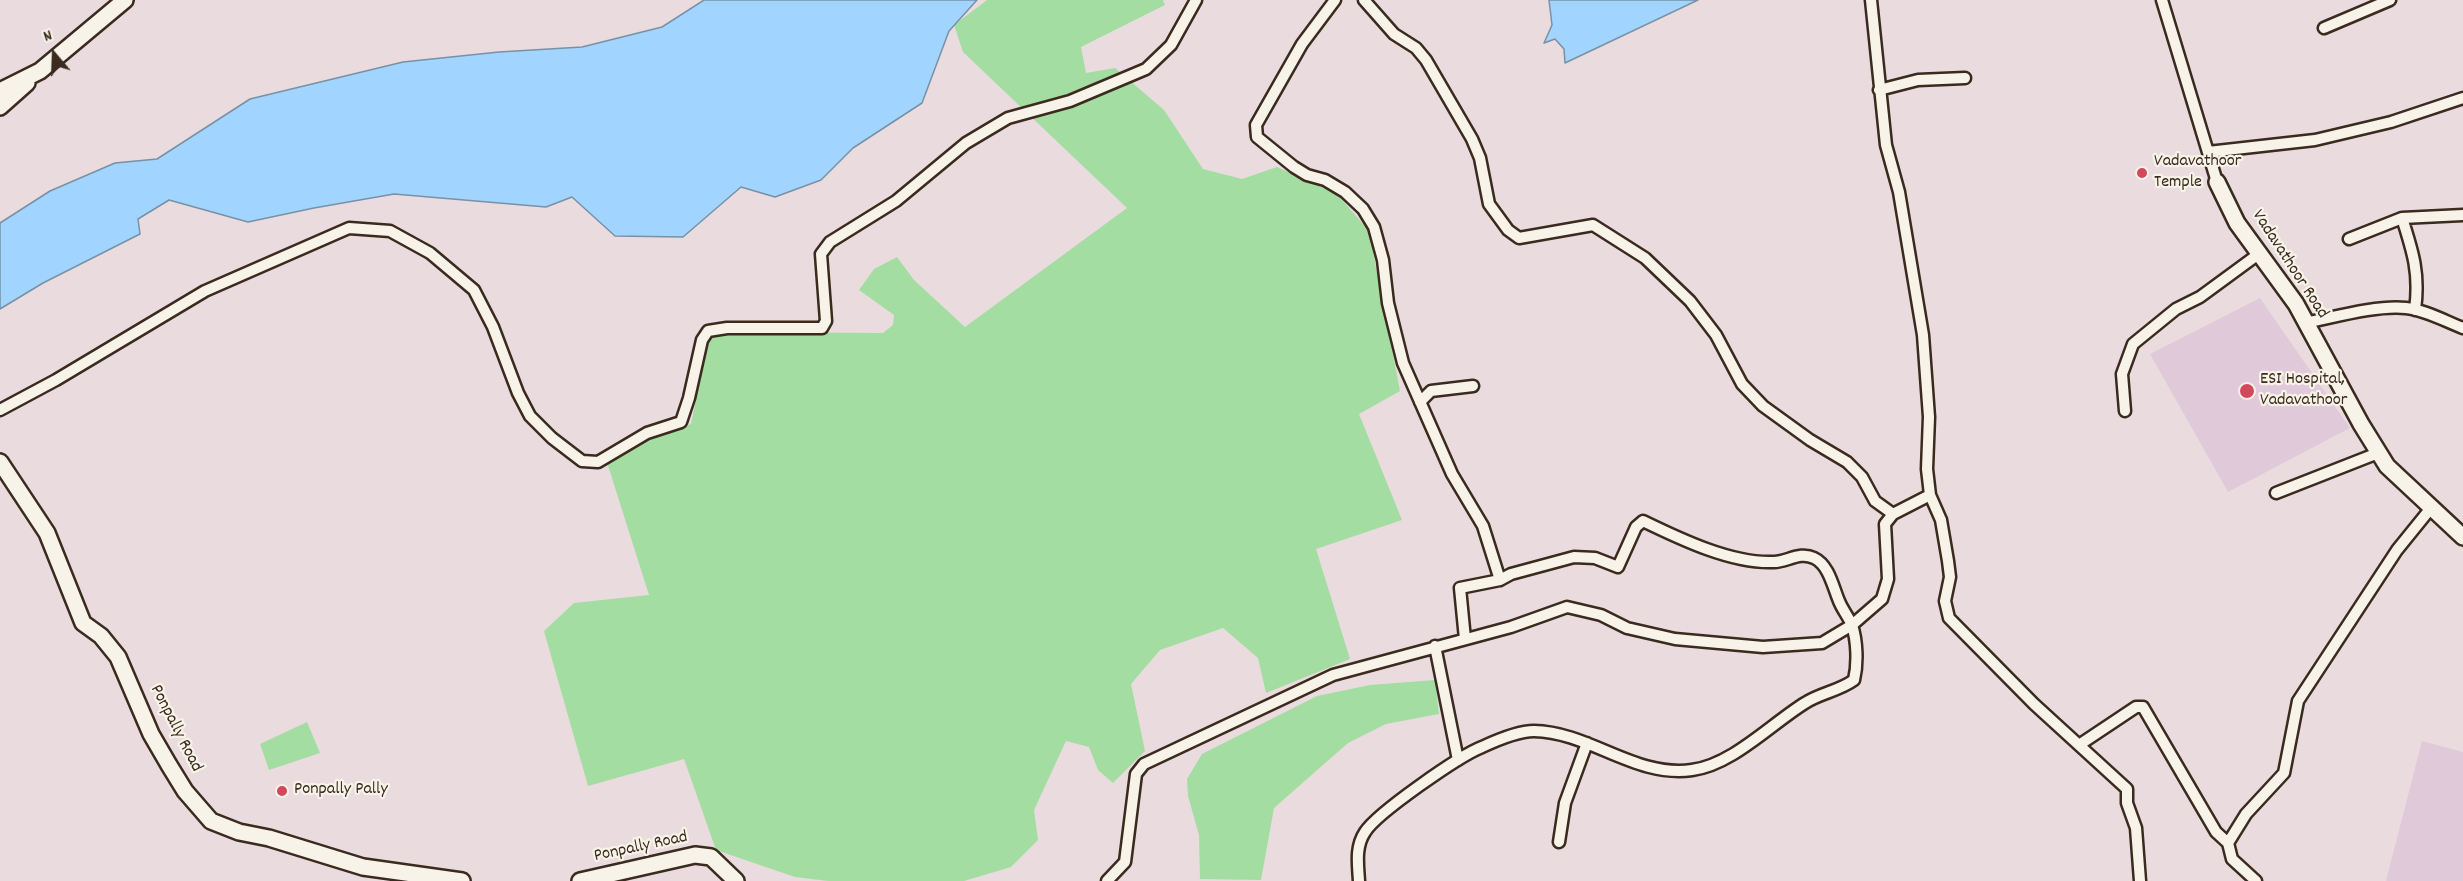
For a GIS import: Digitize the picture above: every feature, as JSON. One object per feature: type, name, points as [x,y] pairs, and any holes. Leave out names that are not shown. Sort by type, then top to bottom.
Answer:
[{"type":"main road","points":[[0,107],[125,0]]},
{"type":"main road","points":[[0,91],[40,71]]},
{"type":"main road","name":"Vadavathoor Road","points":[[2217,182],[2237,223],[2296,304],[2387,466],[2463,537]]},
{"type":"main road","name":"Ponpally Road","points":[[0,462],[47,533],[84,623],[101,636],[118,657],[151,734],[185,791],[211,821],[239,832],[328,855],[363,867],[462,881]]},
{"type":"main road","name":"Ponpally Road","points":[[580,881],[695,855],[711,857],[736,881]]},
{"type":"street","points":[[0,410],[56,381],[205,291],[349,228],[390,231],[430,253],[474,290],[493,327],[518,393],[530,416],[552,438],[582,460],[598,462],[647,433],[681,422],[702,340],[708,332],[727,328],[822,328],[826,321],[821,254],[830,242],[896,201],[966,143],[1008,118],[1070,100],[1146,69],[1171,45],[1196,0]]},
{"type":"street","points":[[1335,0],[1302,44],[1257,125],[1257,138],[1307,175],[1325,180],[1345,192],[1363,209],[1374,227],[1380,244],[1388,303],[1397,346],[1410,383],[1452,474],[1483,526],[1500,580]]},
{"type":"street","points":[[1364,0],[1394,34],[1416,48],[1426,60],[1469,133],[1480,158],[1489,204],[1508,230],[1520,238],[1593,225],[1645,258],[1690,301],[1716,335],[1742,384],[1763,406],[1847,462],[1862,477],[1875,501],[1893,514]]},
{"type":"street","points":[[1871,0],[1886,145],[1899,192],[1923,335],[1929,417],[1927,469],[1930,495],[1941,520],[1948,561],[1950,577],[1945,601],[1949,618],[2034,704],[2127,789],[2127,803],[2136,828],[2140,881]]},
{"type":"street","points":[[2162,0],[2217,182]]},
{"type":"street","points":[[2324,28],[2390,0]]},
{"type":"street","points":[[1879,90],[1918,80],[1965,78]]},
{"type":"street","points":[[2208,152],[2315,140],[2391,122],[2463,98]]},
{"type":"street","points":[[2349,239],[2402,218],[2463,214]]},
{"type":"street","points":[[2402,218],[2416,260],[2418,289],[2415,310]]},
{"type":"street","points":[[2125,411],[2122,374],[2133,344],[2176,309],[2200,297],[2260,253]]},
{"type":"street","points":[[2305,323],[2393,308],[2415,310],[2463,328]]},
{"type":"street","points":[[1420,402],[1431,391],[1473,386]]},
{"type":"street","points":[[2276,492],[2378,453]]},
{"type":"street","points":[[1107,881],[1125,862],[1136,774],[1144,764],[1333,675],[1511,627],[1567,607],[1601,615],[1636,630],[1675,639],[1763,647],[1822,642],[1852,625],[1882,599],[1888,579],[1885,524],[1893,514],[1930,495]]},
{"type":"street","points":[[2228,843],[2246,814],[2284,773],[2298,701],[2397,550],[2431,508]]},
{"type":"street","points":[[1359,881],[1358,849],[1360,840],[1370,824],[1458,760],[1482,746],[1535,731],[1572,737],[1633,763],[1670,772],[1698,769],[1715,763],[1806,702],[1846,686],[1854,680],[1856,652],[1852,625],[1839,602],[1829,574],[1815,558],[1803,555],[1774,563],[1728,556],[1683,541],[1643,522],[1636,527],[1618,567],[1595,558],[1574,557],[1511,574],[1500,580],[1460,588],[1465,639]]},
{"type":"street","points":[[1435,646],[1458,760]]},
{"type":"street","points":[[2079,745],[2136,707],[2143,706],[2216,832],[2228,843],[2232,859],[2256,881]]},
{"type":"street","points":[[1559,842],[1565,803],[1587,743]]},
{"type":"shaded area","name":"ESI Hospital, Vadavathoor","points":[[2260,298],[2350,428],[2228,492],[2150,354]]},
{"type":"shaded area","points":[[2422,741],[2463,752],[2463,881],[2386,881]]},
{"type":"green space","points":[[987,0],[1163,0],[1165,5],[1081,47],[1086,73],[1115,68],[1164,110],[1203,169],[1242,179],[1277,167],[1337,194],[1369,231],[1400,391],[1359,414],[1402,520],[1316,549],[1350,659],[1266,693],[1258,658],[1223,628],[1160,650],[1131,684],[1145,751],[1113,783],[1098,770],[1089,747],[1066,741],[1034,810],[1038,840],[1011,867],[964,881],[828,881],[795,877],[716,850],[684,759],[588,786],[544,631],[574,603],[649,595],[604,453],[691,424],[710,332],[883,333],[893,325],[894,315],[859,290],[874,269],[897,257],[914,280],[965,327],[1127,208],[963,52],[954,25]]},
{"type":"green space","points":[[1435,680],[1439,714],[1386,724],[1348,743],[1274,808],[1261,880],[1200,879],[1199,835],[1188,796],[1187,779],[1202,754],[1317,696],[1370,685]]},
{"type":"green space","points":[[307,722],[320,753],[269,770],[260,744]]},
{"type":"water","points":[[704,0],[977,0],[949,31],[922,103],[853,148],[821,180],[775,197],[741,187],[683,237],[615,236],[572,197],[546,207],[394,194],[248,222],[169,200],[138,219],[140,234],[43,283],[0,309],[0,223],[50,191],[115,163],[157,159],[250,99],[403,62],[499,52],[582,47],[662,27]]},
{"type":"water","points":[[1549,0],[1698,0],[1565,63],[1564,49],[1555,39],[1544,43],[1552,25]]},
{"type":"place","name":"Vadavathoor Temple","points":[[2142,173]]},
{"type":"place","name":"ESI Hospital, Vadavathoor","points":[[2247,391]]},
{"type":"place","name":"Ponpally Pally","points":[[282,791]]}]
